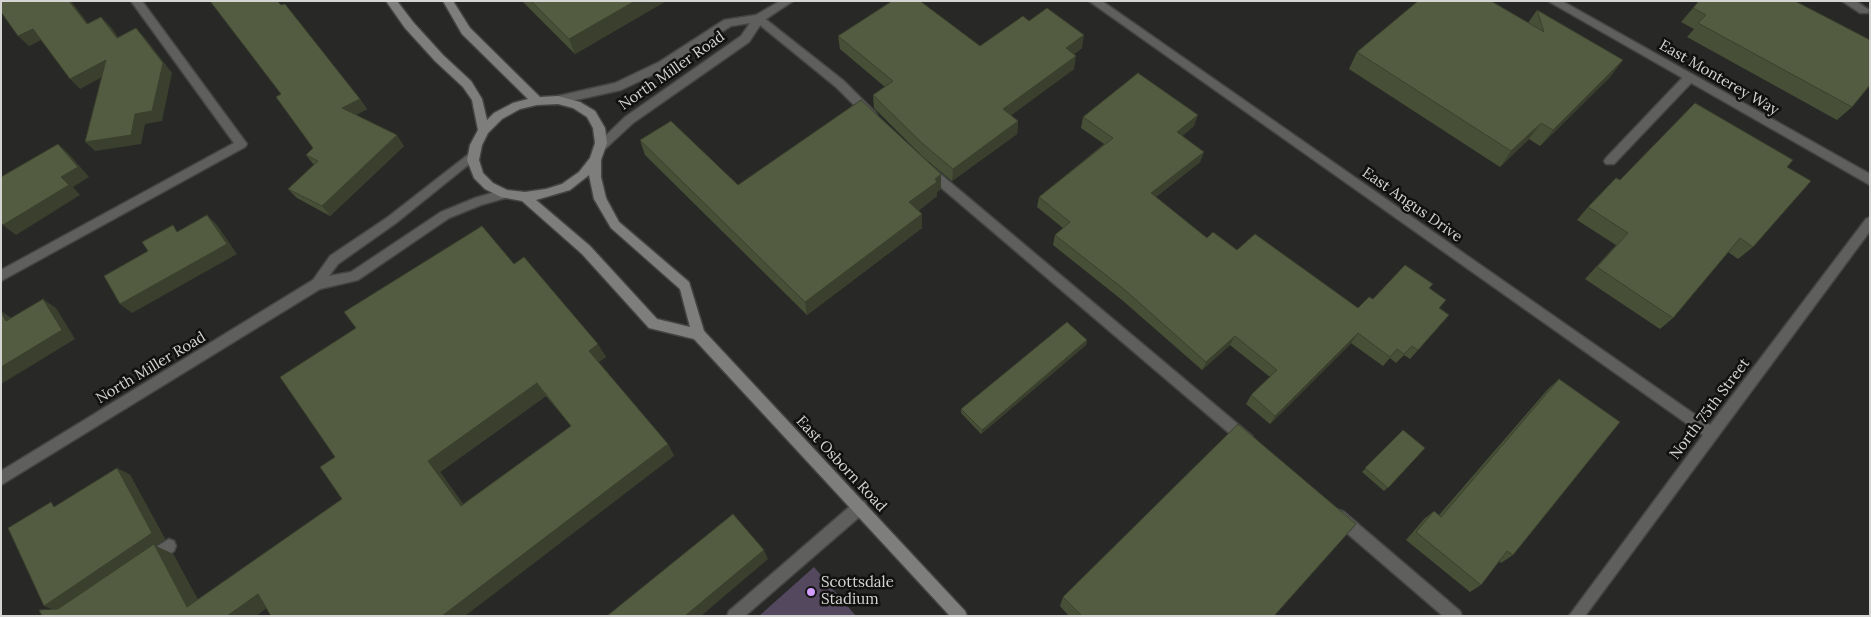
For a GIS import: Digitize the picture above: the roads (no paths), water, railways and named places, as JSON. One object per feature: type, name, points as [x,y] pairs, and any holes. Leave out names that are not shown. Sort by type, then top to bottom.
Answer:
[{"type":"main road","points":[[391,1],[409,25],[439,58],[467,84],[477,99],[484,130]]},
{"type":"main road","points":[[448,1],[466,31],[537,100]]},
{"type":"main road","points":[[537,100],[558,100],[576,105],[591,114],[599,128],[600,147],[595,160],[583,175],[566,187],[546,194],[525,197],[505,194],[489,186],[478,175],[473,160],[476,145],[484,130],[498,116],[516,106],[537,100]]},
{"type":"main road","name":"East Osborn Road","points":[[595,160],[595,177],[600,199],[615,225],[685,286],[698,334],[960,616]]},
{"type":"main road","points":[[525,197],[586,250],[652,324],[698,334]]},
{"type":"street","points":[[1,276],[241,144],[136,1]]},
{"type":"street","name":"North Miller Road","points":[[558,100],[617,87],[663,65],[728,23],[759,18],[788,1]]},
{"type":"street","name":"East Angus Drive","points":[[1094,1],[1712,434]]},
{"type":"street","name":"East Monterey Way","points":[[1552,1],[1870,180]]},
{"type":"street","points":[[1847,1],[1864,10]]},
{"type":"street","points":[[759,18],[840,84],[879,122]]},
{"type":"street","name":"North Miller Road","points":[[600,147],[629,120],[745,39],[759,18]]},
{"type":"street","points":[[1610,161],[1689,78]]},
{"type":"street","name":"North Miller Road","points":[[317,284],[334,260],[419,200],[474,154]]},
{"type":"street","points":[[918,161],[1256,448]]},
{"type":"street","name":"North Miller Road","points":[[1,479],[317,284],[354,276],[445,215],[479,200],[505,194]]},
{"type":"street","name":"North 75th Street","points":[[1576,616],[1870,222]]},
{"type":"street","points":[[734,616],[860,508]]},
{"type":"street","points":[[1331,511],[1455,616]]},
{"type":"street","points":[[137,568],[169,546]]},
{"type":"place","name":"Scottsdale Stadium","points":[[811,592]]}]
